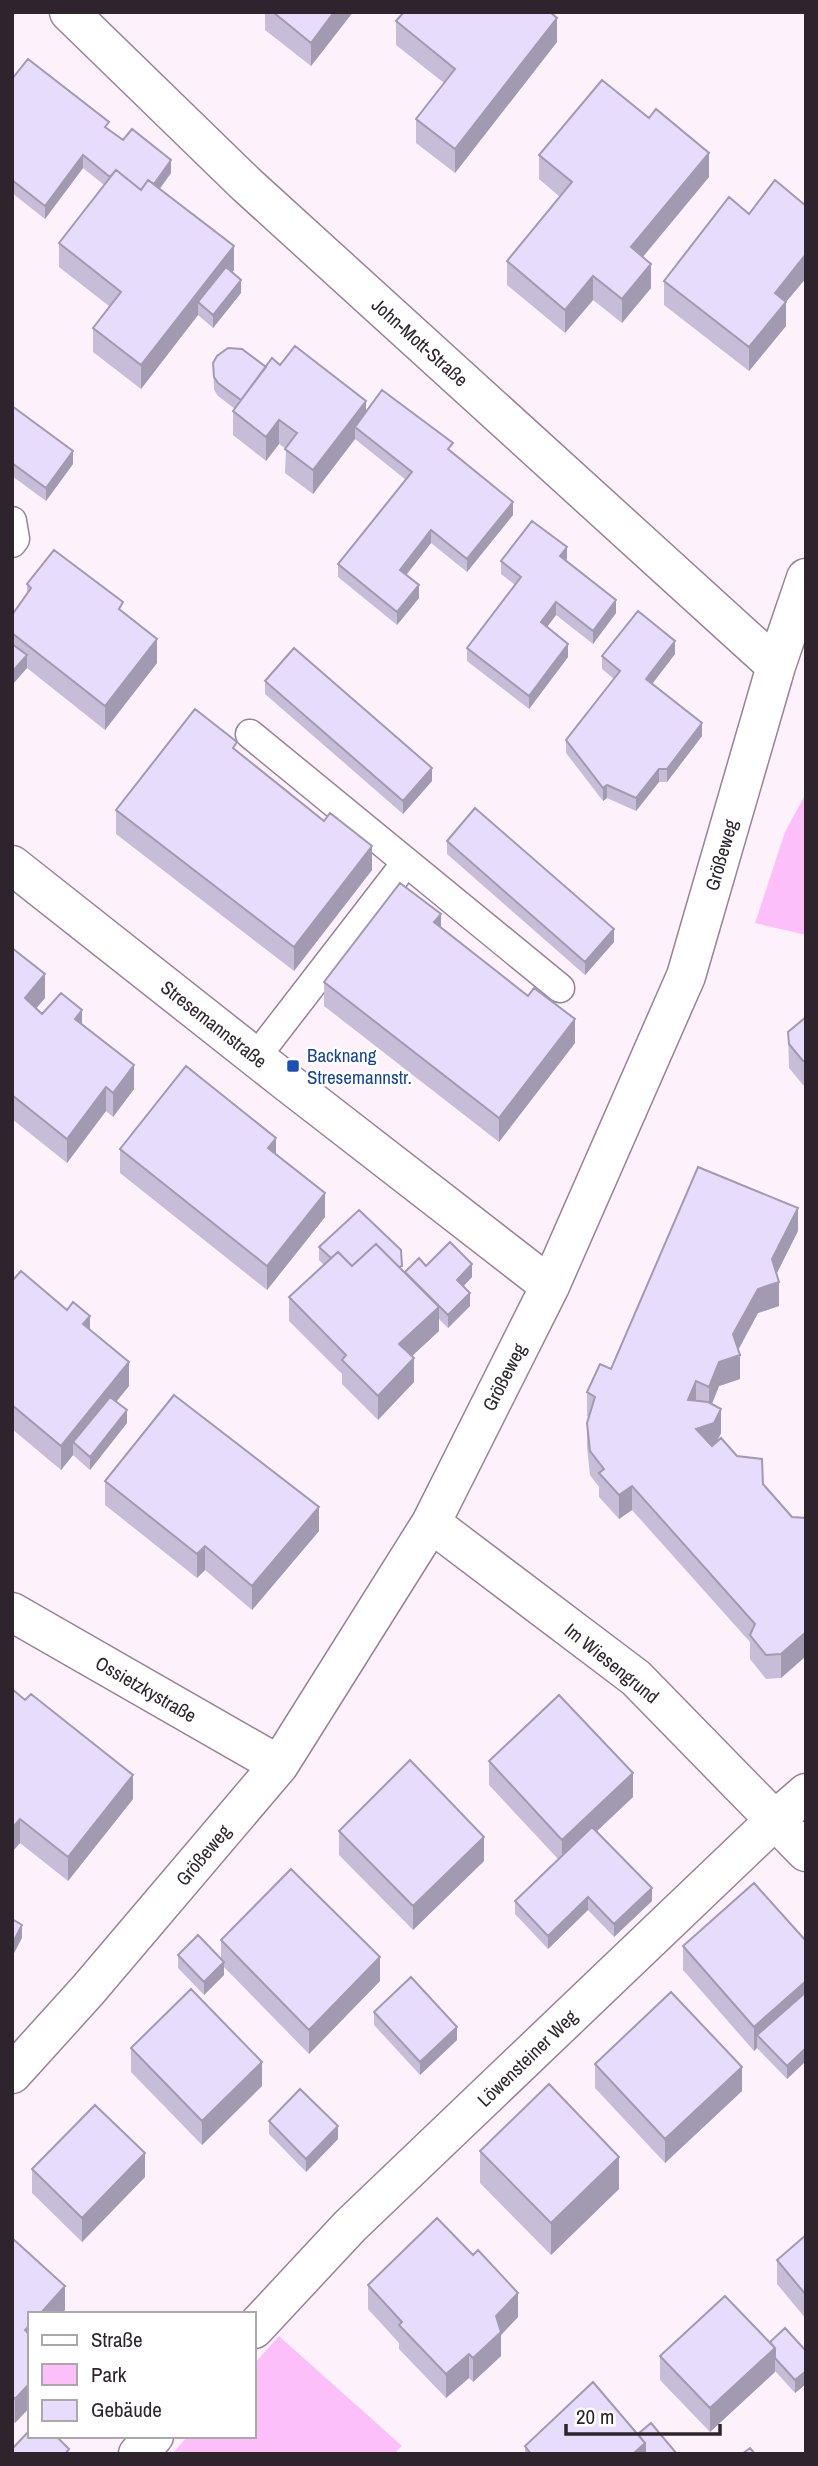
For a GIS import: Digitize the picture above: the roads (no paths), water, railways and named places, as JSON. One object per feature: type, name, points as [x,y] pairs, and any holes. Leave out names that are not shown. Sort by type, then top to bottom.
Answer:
[{"type":"street","name":"John-Mott-Straße","points":[[69,12],[247,185],[776,666]]},
{"type":"street","name":"Größeweg","points":[[12,2074],[88,1990],[279,1765],[431,1523],[550,1286],[686,976],[776,666],[806,578]]},
{"type":"street","name":"Stresemannstraße","points":[[12,865],[550,1286]]},
{"type":"street","name":"Im Wiesengrund","points":[[431,1523],[636,1678],[806,1852]]},
{"type":"street","name":"Ossietzkystraße","points":[[12,1612],[279,1765]]},
{"type":"street","name":"Löwensteiner Weg","points":[[256,2327],[350,2226],[775,1819],[806,1793]]},
{"type":"street","points":[[138,2454],[152,2438]]},
{"type":"lane","points":[[12,521],[15,539],[12,543]]},
{"type":"lane","points":[[250,734],[559,988]]},
{"type":"lane","points":[[256,1057],[405,864]]},
{"type":"place","name":"Backnang Stresemannstr.","points":[[293,1066]]}]
